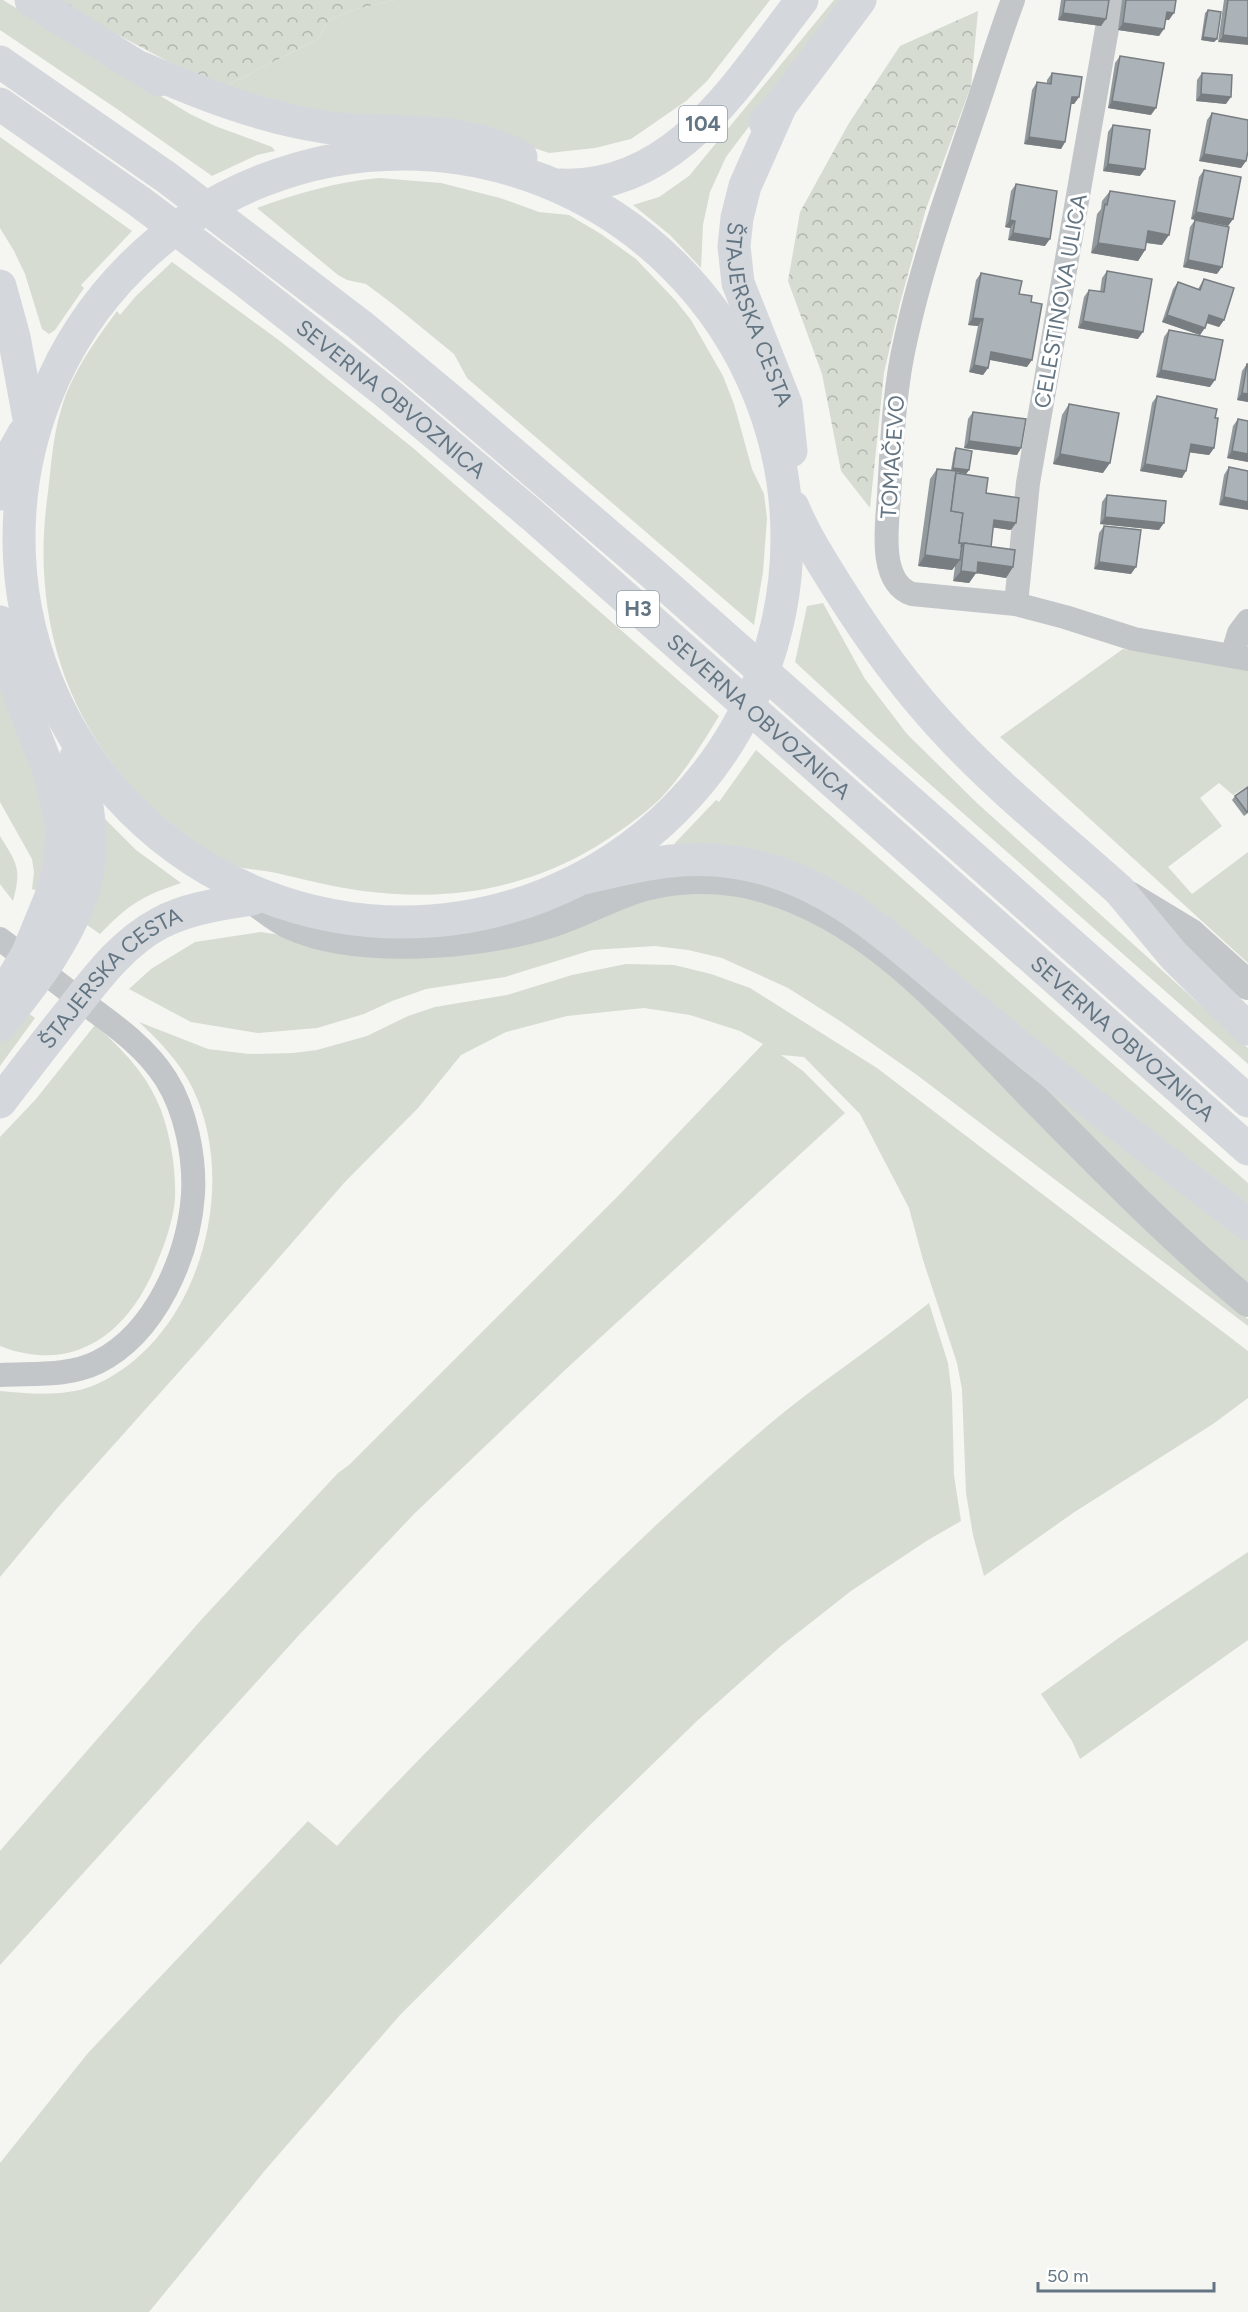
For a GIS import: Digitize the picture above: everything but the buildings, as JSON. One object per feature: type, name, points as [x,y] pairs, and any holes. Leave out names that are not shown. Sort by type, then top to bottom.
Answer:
[{"type":"main road","points":[[31,0],[142,68],[176,92],[228,119],[259,131],[376,155]]},
{"type":"main road","name":"104","points":[[561,185],[585,186],[623,176],[651,163],[677,145],[716,112],[802,0]]},
{"type":"main road","name":"ŠTAJERSKA CESTA","points":[[737,344],[718,281],[714,243],[716,215],[725,183],[747,140],[781,105],[860,0]]},
{"type":"main road","name":"SEVERNA OBVOZNICA","points":[[0,62],[184,191],[334,305],[446,397],[651,572],[1248,1101]]},
{"type":"main road","points":[[142,68],[195,91],[283,120],[327,127],[440,133],[486,142],[508,150],[532,163],[561,185],[610,212],[662,256],[690,286],[737,344],[766,416],[780,472],[797,517],[862,627],[901,680],[971,756],[1119,890],[1174,956],[1248,1029]]},
{"type":"main road","name":"SEVERNA OBVOZNICA","points":[[0,104],[207,252],[405,408],[541,522],[1248,1149]]},
{"type":"main road","name":"ŠTAJERSKA CESTA","points":[[781,105],[745,186],[737,218],[734,246],[738,283],[786,404],[791,455],[787,493]]},
{"type":"main road","points":[[0,494],[7,463],[82,325],[112,286],[159,241],[219,200],[297,169],[346,157],[376,155],[441,158],[482,165],[561,185]]},
{"type":"main road","points":[[0,286],[15,338],[30,424],[23,545],[24,591],[34,650],[57,715],[71,741],[95,776],[163,844],[205,873],[252,899],[278,900],[368,914],[417,916],[460,914],[526,902],[584,878],[619,858],[654,832],[706,780],[733,741],[764,679],[776,640],[787,578],[790,531],[787,493]]},
{"type":"main road","points":[[0,622],[13,678],[41,747],[62,824],[60,861],[62,908],[50,956],[4,1003]]},
{"type":"main road","points":[[62,908],[86,877],[88,834],[86,801],[71,741]]},
{"type":"main road","points":[[584,878],[678,858],[714,859],[759,867],[810,885],[841,902],[873,924],[1029,1053],[1248,1224]]},
{"type":"main road","name":"ŠTAJERSKA CESTA","points":[[0,1102],[101,973],[123,950],[160,923],[176,916],[206,907],[252,899]]},
{"type":"street","name":"TOMAČEVO","points":[[1013,0],[935,229],[906,338],[895,413],[886,539],[891,571],[898,585],[905,592],[912,594],[1016,604],[1134,639],[1240,658],[1239,633],[1248,621]]},
{"type":"street","name":"CELESTINOVA ULICA","points":[[1016,604],[1028,483],[1112,0]]},
{"type":"street","points":[[252,899],[273,915],[293,926],[323,934],[372,942],[428,944],[483,939],[531,929],[571,916],[632,890],[682,881],[731,881],[758,886],[794,899],[824,912],[874,944],[922,984],[1142,1208],[1197,1260],[1248,1302]]},
{"type":"street","points":[[1119,890],[1190,933],[1248,986]]},
{"type":"street","points":[[0,939],[118,1029],[151,1058],[168,1081],[181,1113],[193,1173],[191,1211],[182,1250],[166,1287],[143,1325],[113,1354],[97,1363],[66,1372],[0,1375]]},
{"type":"street","points":[[0,1357],[33,1373]]},
{"type":"green space","points":[[0,0],[190,114],[272,147],[275,151],[257,155],[212,176],[0,30]]},
{"type":"green space","points":[[58,0],[394,0],[349,11],[329,20],[318,39],[220,89],[103,27]]},
{"type":"green space","points":[[394,0],[770,0],[707,81],[686,101],[631,139],[595,148],[549,153],[498,136],[328,119],[220,89],[318,39],[329,20],[349,11]]},
{"type":"green space","points":[[834,0],[844,0],[726,157],[710,192],[703,225],[701,268],[670,235],[633,205],[659,197],[689,176]]},
{"type":"green space","points":[[978,11],[971,86],[926,209],[900,303],[884,373],[870,508],[841,471],[822,374],[788,281],[800,212],[849,123],[900,46]]},
{"type":"green space","points":[[0,137],[132,231],[81,285],[84,288],[55,330],[49,334],[42,329],[25,274],[0,228]]},
{"type":"green space","points":[[379,178],[441,183],[500,198],[539,212],[569,215],[636,259],[676,301],[691,320],[723,376],[734,404],[752,469],[764,494],[767,518],[763,572],[754,625],[467,378],[454,354],[366,284],[347,280],[338,275],[257,208],[317,189]]},
{"type":"green space","points":[[172,262],[280,341],[413,448],[719,716],[684,770],[653,806],[597,846],[563,864],[527,878],[492,888],[418,895],[344,888],[234,866],[189,837],[166,819],[133,787],[105,753],[82,715],[64,675],[52,633],[45,590],[44,545],[47,500],[52,455],[61,410],[77,371],[117,311],[120,315],[136,296]]},
{"type":"green space","points":[[823,603],[865,679],[907,734],[977,803],[1248,1048],[1248,1064],[873,734],[795,662],[807,606]]},
{"type":"green space","points":[[1123,649],[1248,668],[1248,786],[1233,795],[1219,783],[1200,798],[1222,826],[1168,867],[1192,894],[1248,852],[1248,963],[1000,737]]},
{"type":"green space","points":[[0,661],[42,792],[47,840],[38,891],[32,889],[34,872],[32,859],[0,802]]},
{"type":"green space","points":[[756,750],[1248,1183],[1248,1210],[1040,1049],[674,846],[716,800],[719,802]]},
{"type":"green space","points":[[98,812],[136,850],[181,883],[137,902],[119,915],[100,934],[83,922]]},
{"type":"green space","points":[[0,836],[16,867],[17,881],[13,901],[0,884]]},
{"type":"green space","points":[[690,889],[747,895],[806,916],[866,948],[1205,1282],[1248,1319],[1248,1326],[917,1075],[840,1021],[788,988],[722,958],[688,950],[655,946],[592,950],[505,977],[426,989],[364,1014],[317,1028],[258,1033],[191,1022],[129,989],[151,969],[195,942],[261,932],[371,949],[598,913]]},
{"type":"green space","points":[[626,964],[674,965],[711,974],[750,988],[877,1068],[1248,1351],[1248,1398],[1213,1424],[1073,1513],[984,1576],[973,1535],[966,1493],[962,1389],[957,1363],[923,1260],[909,1208],[860,1114],[804,1057],[781,1055],[803,1071],[845,1113],[565,1370],[415,1513],[299,1635],[0,1965],[0,1851],[201,1620],[338,1473],[349,1465],[620,1194],[763,1044],[740,1031],[690,1015],[644,1008],[567,1016],[506,1032],[461,1055],[418,1108],[344,1183],[59,1506],[0,1577],[0,1391],[36,1394],[84,1389],[95,1385],[131,1363],[161,1333],[184,1297],[201,1256],[210,1214],[212,1170],[207,1128],[193,1089],[182,1070],[139,1022],[208,1049],[249,1054],[293,1053],[317,1050],[367,1036],[408,1016],[435,1007],[507,995],[572,975]]},
{"type":"green space","points":[[21,1008],[35,1018],[0,1066],[0,1038]]},
{"type":"green space","points":[[95,1025],[133,1063],[149,1085],[161,1110],[174,1165],[173,1215],[164,1245],[147,1285],[133,1307],[116,1326],[98,1340],[77,1350],[53,1355],[28,1354],[0,1346],[0,1137],[36,1099]]},
{"type":"green space","points":[[1036,1080],[1248,1241],[1248,1288],[1222,1266]]},
{"type":"green space","points":[[929,1303],[948,1363],[952,1395],[954,1475],[961,1521],[851,1591],[781,1646],[698,1720],[592,1823],[400,2015],[267,2168],[149,2312],[0,2312],[0,2163],[88,2053],[308,1821],[337,1846],[537,1641],[666,1516],[786,1411]]},
{"type":"green space","points":[[1248,1552],[1248,1640],[1080,1759],[1072,1741],[1041,1694],[1120,1637]]}]
